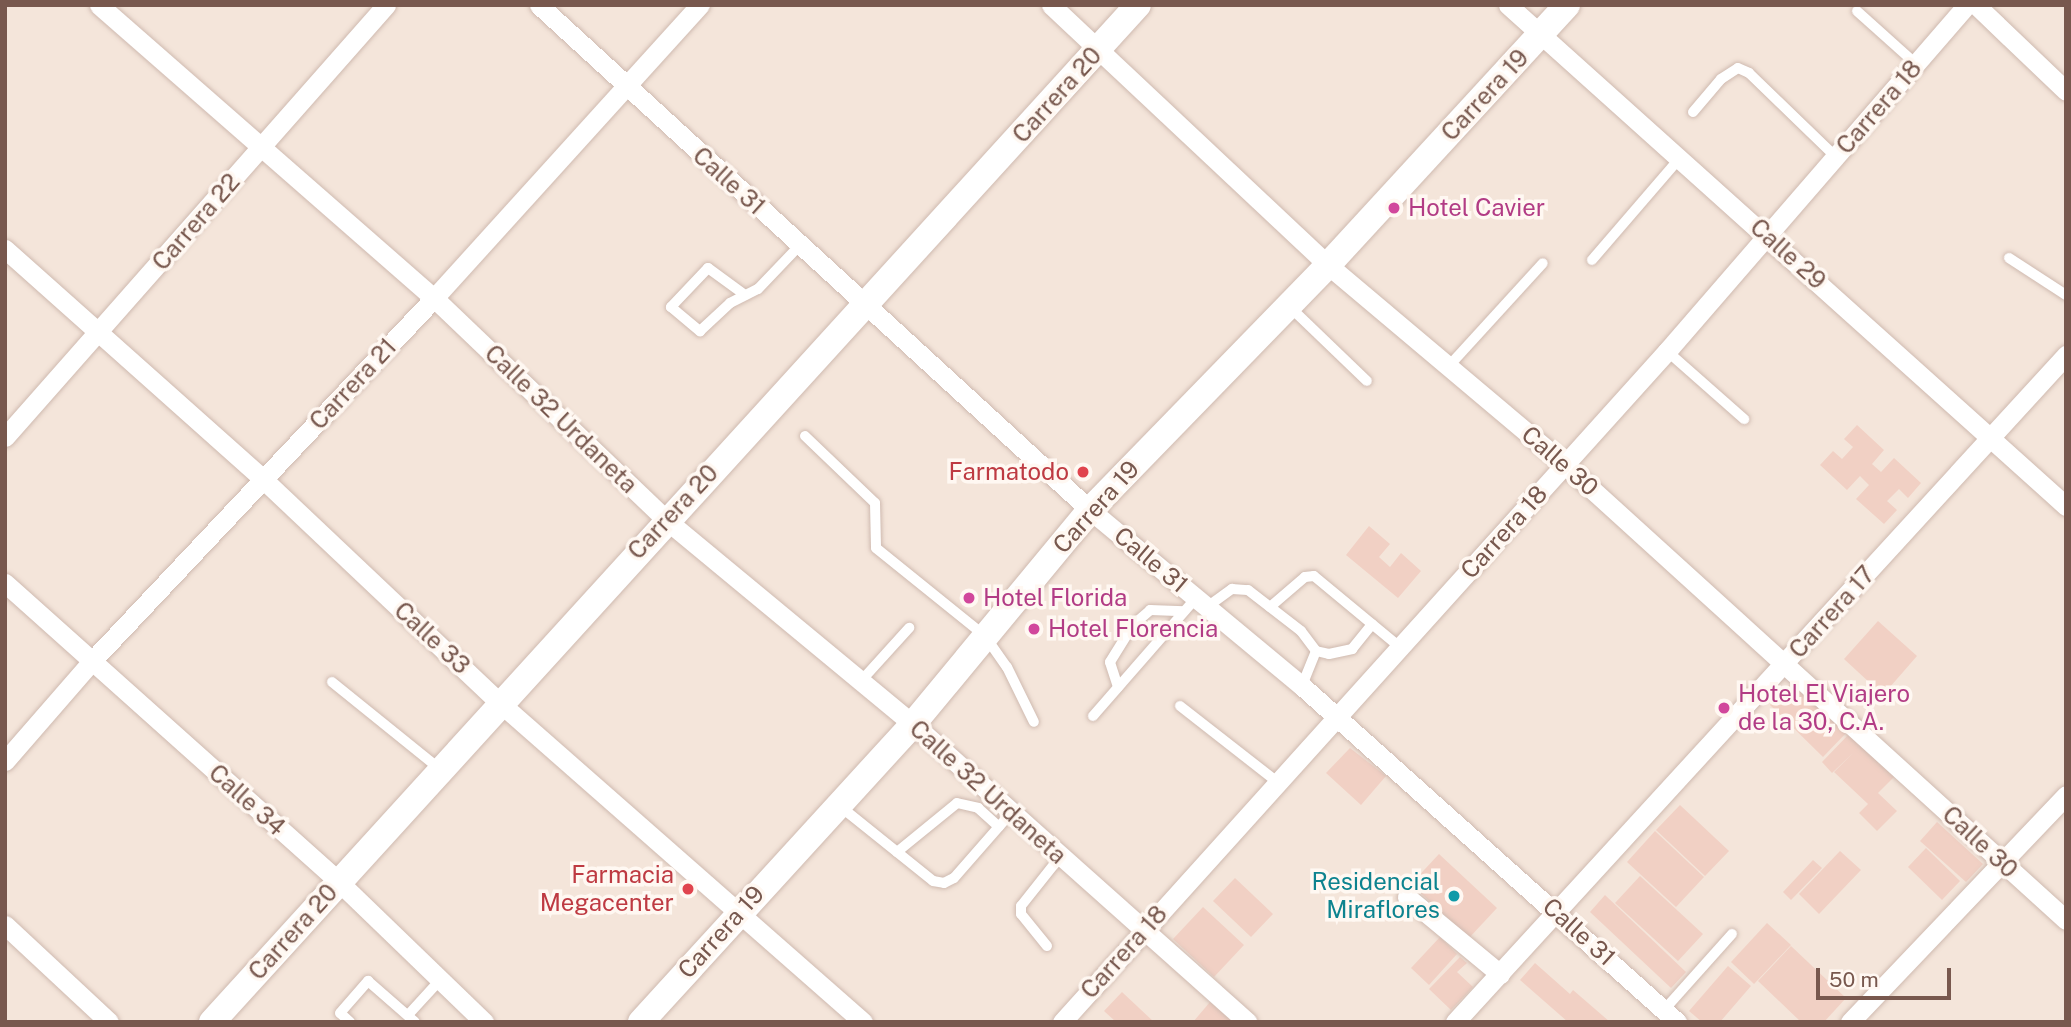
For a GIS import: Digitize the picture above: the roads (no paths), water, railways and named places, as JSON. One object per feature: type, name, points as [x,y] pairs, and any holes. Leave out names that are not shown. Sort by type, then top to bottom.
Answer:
[{"type":"street","name":"Calle 32 Urdaneta","points":[[99,5],[434,298],[665,519],[913,724],[1005,820],[1060,858],[1248,1022]]},
{"type":"street","name":"Carrera 22","points":[[5,437],[99,334],[386,5]]},
{"type":"street","name":"Calle 31","points":[[538,5],[1196,605],[1302,686],[1670,1016]]},
{"type":"street","name":"Carrera 21","points":[[5,761],[91,662],[434,298],[700,5]]},
{"type":"street","name":"Calle 30","points":[[1051,5],[1328,265],[1564,464],[1787,662],[2066,920]]},
{"type":"street","name":"Carrera 20","points":[[212,1022],[501,705],[665,519],[867,306],[1138,5]]},
{"type":"street","name":"Calle 29","points":[[1508,5],[1678,160],[1769,236],[2066,506]]},
{"type":"street","name":"Carrera 19","points":[[641,1022],[740,910],[913,724],[1090,510],[1328,265],[1567,5]]},
{"type":"street","name":"Carrera 18","points":[[1062,1022],[1143,929],[1280,784],[1667,351],[1967,5]]},
{"type":"street","points":[[1976,5],[2066,91]]},
{"type":"street","name":"Calle 33","points":[[5,249],[264,480],[501,705],[740,910],[863,1022]]},
{"type":"street","name":"Carrera 17","points":[[1455,1022],[2066,355]]},
{"type":"street","name":"Calle 34","points":[[5,583],[339,882],[484,1022]]},
{"type":"street","points":[[1850,1022],[2066,795]]},
{"type":"street","points":[[1406,897],[1500,974]]},
{"type":"street","points":[[5,925],[109,1022]]},
{"type":"lane","points":[[1857,11],[1916,64]]},
{"type":"lane","points":[[1693,112],[1721,79],[1738,68],[1749,73],[1836,157]]},
{"type":"lane","points":[[1592,260],[1678,160]]},
{"type":"lane","points":[[745,295],[708,268],[671,307],[700,331],[745,295],[758,289],[800,245]]},
{"type":"lane","points":[[2009,258],[2066,295]]},
{"type":"lane","points":[[1449,366],[1543,264]]},
{"type":"lane","points":[[1289,306],[1367,381]]},
{"type":"lane","points":[[1667,351],[1744,419]]},
{"type":"lane","points":[[805,436],[875,503],[876,548],[985,636],[1007,667],[1034,722]]},
{"type":"lane","points":[[1270,607],[1305,577],[1314,576],[1401,649]]},
{"type":"lane","points":[[1118,687],[1110,662],[1133,625],[1150,610],[1196,605],[1232,589],[1248,590],[1310,640],[1316,651]]},
{"type":"lane","points":[[1093,716],[1196,605]]},
{"type":"lane","points":[[1316,651],[1338,654],[1352,649],[1372,624]]},
{"type":"lane","points":[[860,681],[909,628]]},
{"type":"lane","points":[[1302,686],[1316,651]]},
{"type":"lane","points":[[332,682],[441,770]]},
{"type":"lane","points":[[1180,706],[1280,784]]},
{"type":"lane","points":[[838,805],[933,881],[944,883],[1005,820],[978,808],[957,803],[897,852]]},
{"type":"lane","points":[[1047,946],[1021,914],[1021,906],[1060,858]]},
{"type":"lane","points":[[1670,1016],[1731,934]]},
{"type":"lane","points":[[350,1022],[340,1013],[368,981],[412,1018],[440,980]]},
{"type":"place","name":"Hotel Cavier","points":[[1394,208]]},
{"type":"place","name":"Farmatodo","points":[[1083,472]]},
{"type":"place","name":"Hotel Florida","points":[[969,598]]},
{"type":"place","name":"Hotel Florencia","points":[[1034,629]]},
{"type":"place","name":"Hotel El Viajero de la 30, C.A.","points":[[1724,708]]},
{"type":"place","name":"Farmacia Megacenter","points":[[688,889]]},
{"type":"place","name":"Residencial Miraflores","points":[[1454,896]]}]
